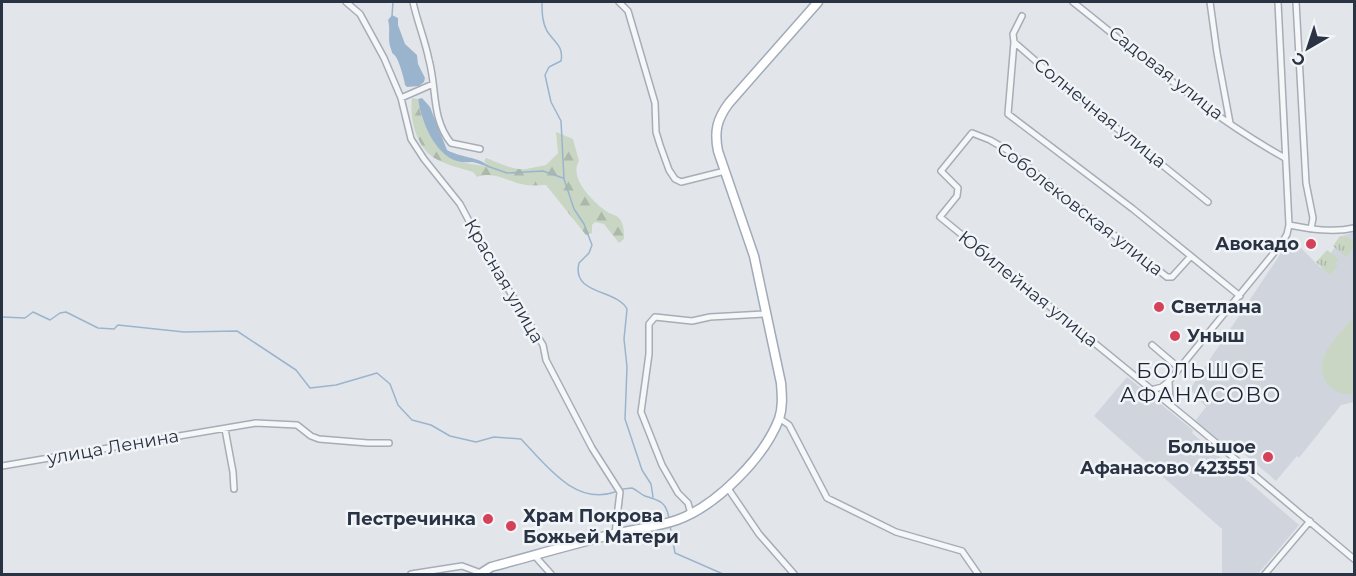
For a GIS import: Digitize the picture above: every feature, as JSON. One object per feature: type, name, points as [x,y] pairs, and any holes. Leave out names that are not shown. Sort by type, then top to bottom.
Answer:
[{"type":"main road","points":[[480,574],[490,567],[534,555],[676,521],[691,514],[727,487],[769,440],[783,404],[781,383],[754,256],[715,138],[716,126],[720,115],[818,2]]},
{"type":"street","name":"Красная улица","points":[[346,2],[360,14],[384,58],[401,98],[411,139],[460,204],[487,255],[521,307],[543,345],[546,360],[592,448],[620,492],[615,534]]},
{"type":"street","points":[[413,2],[429,59],[434,102],[443,133],[452,143],[480,148]]},
{"type":"street","points":[[619,2],[628,11],[632,22],[655,103],[656,132],[669,170],[675,179],[681,182],[725,171]]},
{"type":"street","name":"Садовая улица","points":[[1073,2],[1209,109],[1286,158]]},
{"type":"street","points":[[1210,2],[1230,123]]},
{"type":"street","points":[[1151,390],[1162,387],[1169,381],[1240,296],[1287,234],[1286,158],[1278,2]]},
{"type":"street","points":[[1296,2],[1306,183],[1313,218],[1311,229]]},
{"type":"street","points":[[1022,16],[1013,34],[1008,114],[1133,209],[1240,296]]},
{"type":"street","name":"Солнечная улица","points":[[1014,42],[1062,84],[1208,202]]},
{"type":"street","points":[[401,98],[433,84]]},
{"type":"street","name":"Соболековская улица","points":[[941,171],[972,134],[990,140],[1007,150],[1167,277],[1175,275],[1191,256]]},
{"type":"street","name":"Юбилейная улица","points":[[941,171],[958,188],[957,196],[940,217],[1170,405],[1354,560]]},
{"type":"street","points":[[1288,225],[1342,231],[1354,228]]},
{"type":"street","points":[[691,514],[688,503],[678,494],[662,465],[641,412],[650,340],[649,324],[655,317],[692,321],[710,316],[765,314]]},
{"type":"street","points":[[1152,345],[1179,368]]},
{"type":"street","points":[[1169,381],[1170,405]]},
{"type":"street","points":[[779,418],[789,425],[827,498],[896,532],[962,551],[978,574]]},
{"type":"street","name":"улица Ленина","points":[[2,466],[256,423],[297,424],[311,436],[319,439],[389,443]]},
{"type":"street","points":[[225,429],[234,489]]},
{"type":"street","points":[[727,487],[759,534],[794,574]]},
{"type":"street","points":[[1265,574],[1310,521]]},
{"type":"street","points":[[534,555],[551,574]]},
{"type":"street","points":[[411,574],[462,566],[480,574]]},
{"type":"shaded area","points":[[1354,232],[1354,402],[1341,405],[1299,458],[1297,456],[1276,481],[1237,448],[1233,452],[1195,421],[1206,407],[1190,389],[1291,238],[1321,268],[1342,236]]},
{"type":"shaded area","points":[[1127,377],[1193,430],[1192,433],[1299,525],[1258,574],[1222,574],[1222,529],[1094,416]]},
{"type":"green space","points":[[412,98],[418,99],[422,117],[435,142],[459,162],[489,167],[484,161],[486,158],[516,169],[546,165],[558,153],[556,132],[573,139],[579,161],[577,175],[580,183],[597,204],[620,219],[624,239],[619,243],[604,224],[595,222],[592,225],[592,233],[586,235],[546,185],[520,184],[490,175],[477,177],[473,172],[438,160],[425,149],[416,134],[411,107]]},
{"type":"green space","points":[[1340,236],[1347,237],[1354,242],[1354,248],[1346,257],[1333,246]]},
{"type":"green space","points":[[1327,250],[1339,259],[1335,264],[1338,266],[1330,275],[1316,262]]},
{"type":"green space","points":[[1354,317],[1354,394],[1347,394],[1338,392],[1329,385],[1323,376],[1322,367],[1328,348]]},
{"type":"water","points":[[392,15],[398,18],[398,25],[405,44],[417,55],[418,64],[425,78],[419,86],[407,87],[405,85],[399,62],[392,53],[388,20]]},
{"type":"water","points":[[422,98],[430,107],[447,150],[480,161],[490,167],[472,162],[459,162],[449,157],[435,144],[422,117],[418,99]]},
{"type":"waterway","points":[[392,16],[393,2]]},
{"type":"waterway","points":[[542,2],[545,28],[558,44],[562,56],[561,61],[549,67],[545,75],[551,102],[561,121],[564,179],[574,209],[584,224],[592,245],[589,253],[579,263],[578,273],[588,286],[614,298],[627,309],[624,339],[627,367],[625,419],[642,470],[651,484],[653,497]]},
{"type":"waterway","points":[[487,166],[507,173],[543,171],[563,178]]},
{"type":"waterway","points":[[2,317],[25,318],[33,312],[50,320],[66,312],[98,328],[114,329],[118,325],[184,332],[237,331],[296,370],[310,388],[336,385],[377,373],[390,384],[398,405],[412,420],[431,425],[450,436],[476,442],[494,437],[521,439],[551,471],[574,488],[601,495],[615,492]]},
{"type":"waterway","points":[[623,489],[632,488],[662,503],[669,519]]},
{"type":"waterway","points":[[670,526],[675,553],[723,574]]},
{"type":"place","name":"Авокадо","points":[[1311,244]]},
{"type":"place","name":"Светлана","points":[[1159,307]]},
{"type":"place","name":"Уныш","points":[[1175,336]]},
{"type":"place","name":"Большое Афанасово 423551","points":[[1268,457]]},
{"type":"place","name":"Пестречинка","points":[[488,519]]},
{"type":"place","name":"Храм Покрова Божьей Матери","points":[[511,526]]},
{"type":"district","name":"БОЛЬШОЕ АФАНАСОВО","points":[[1201,383]]}]
